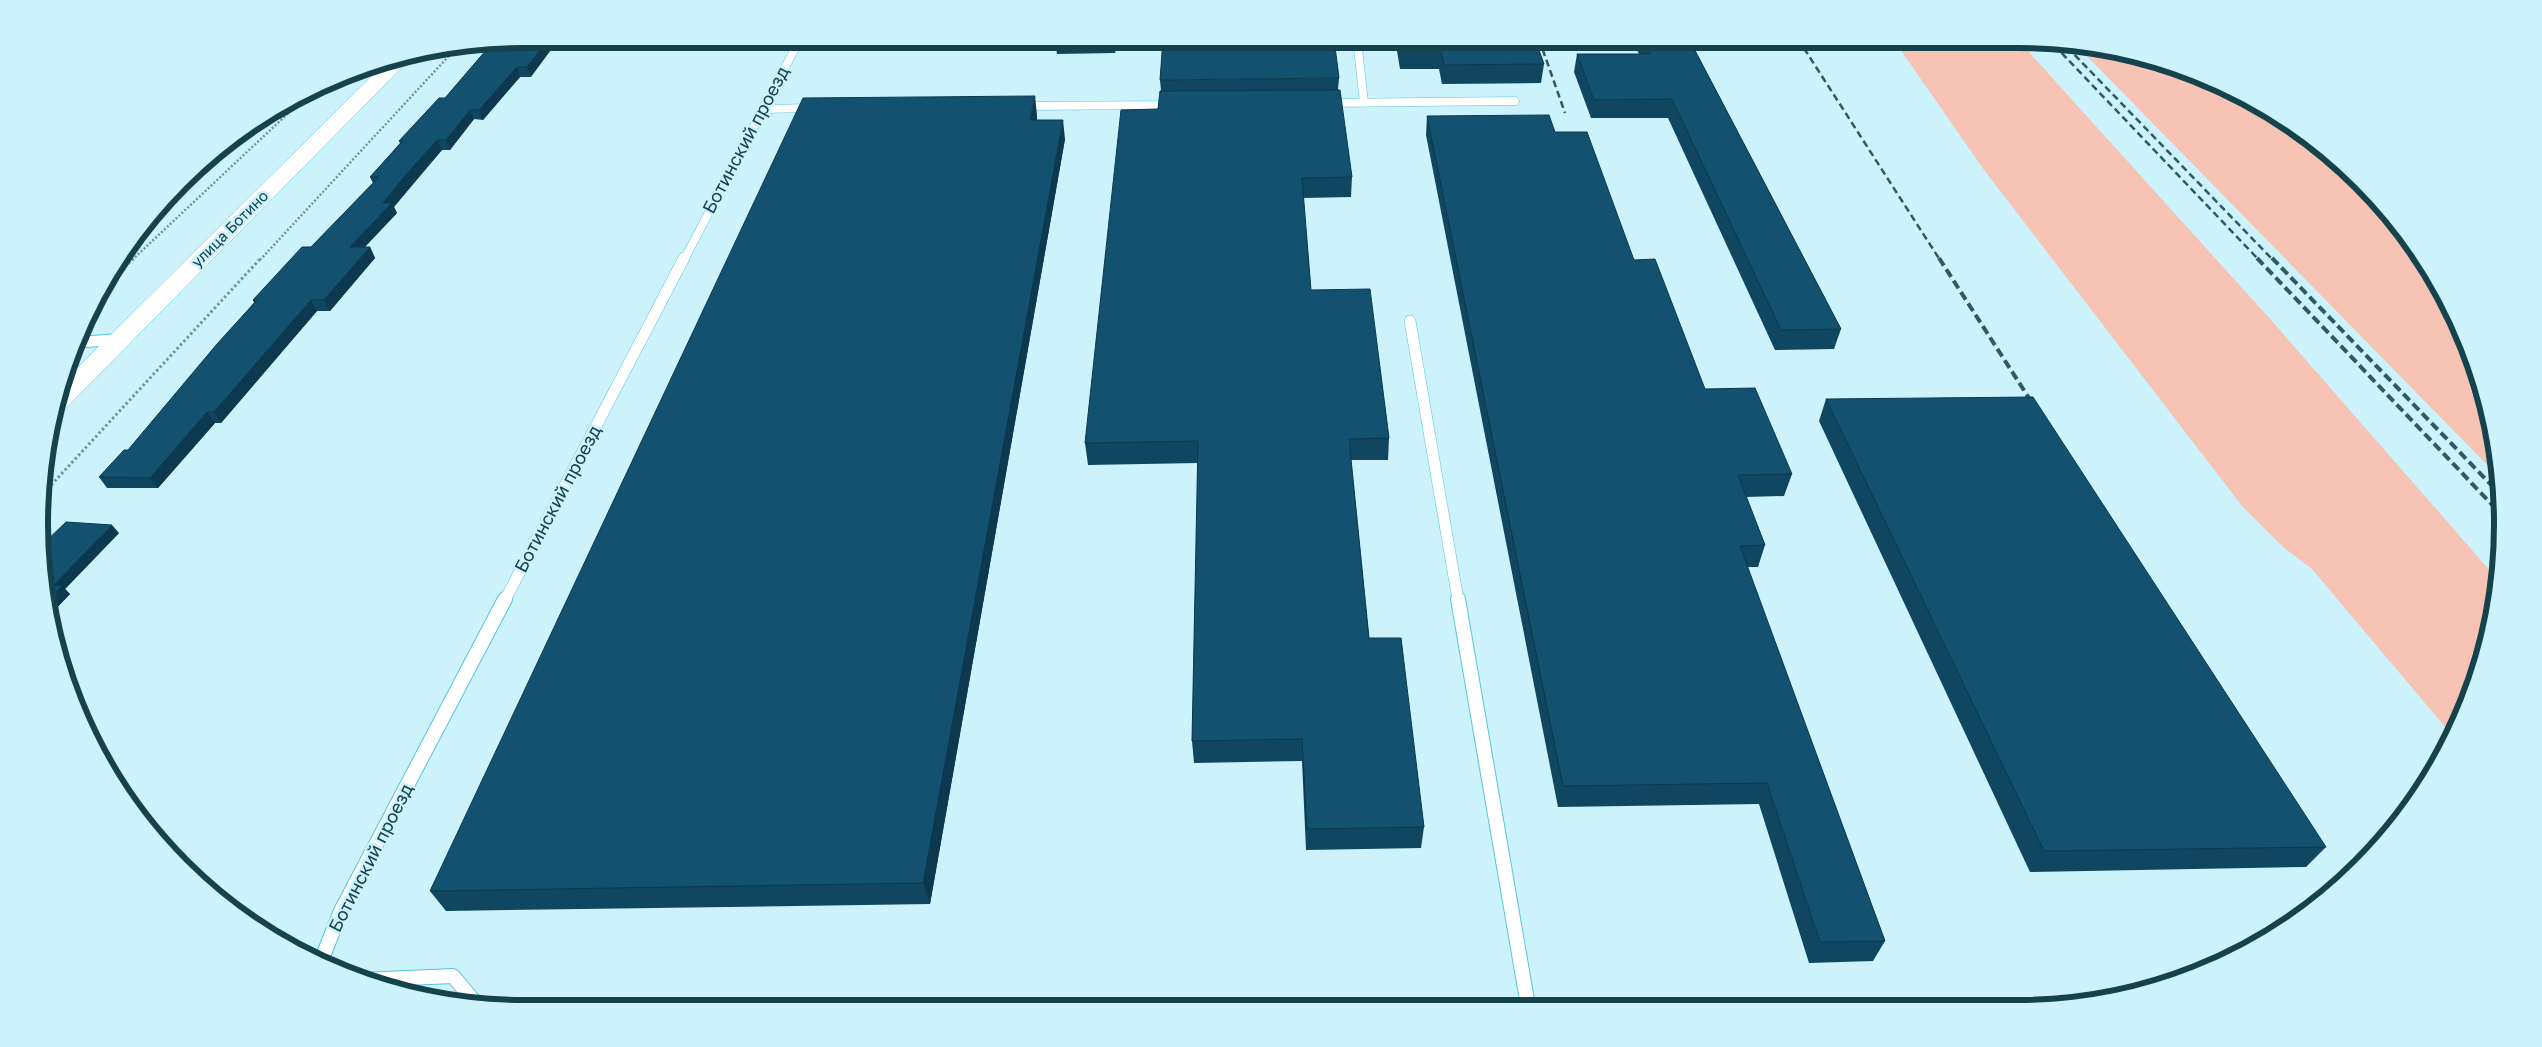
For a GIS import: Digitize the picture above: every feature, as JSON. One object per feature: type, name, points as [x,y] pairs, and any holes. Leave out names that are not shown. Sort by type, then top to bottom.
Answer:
[{"type":"main road","name":"улица Ботино","points":[[66,393],[393,66]]},
{"type":"street","points":[[83,342],[119,340]]},
{"type":"lane","name":"Ботинский проезд","points":[[323,955],[341,911],[795,48]]},
{"type":"lane","points":[[1358,48],[1364,103]]},
{"type":"lane","points":[[1315,104],[1516,102]]},
{"type":"lane","points":[[1010,106],[1187,105]]},
{"type":"lane","points":[[763,109],[822,108]]},
{"type":"lane","points":[[1410,322],[1527,1000]]},
{"type":"lane","points":[[386,979],[453,976],[470,996]]},
{"type":"path","points":[[50,487],[451,54]]},
{"type":"path","points":[[121,271],[297,105]]},
{"type":"shaded area","points":[[1899,48],[2025,48],[2271,320],[2491,572],[2478,647],[2469,677],[2447,729],[2312,569],[2283,547],[2242,506],[1984,170]]},
{"type":"shaded area","points":[[2083,52],[2142,64],[2172,73],[2229,97],[2283,128],[2308,146],[2355,187],[2396,234],[2414,259],[2445,313],[2469,370],[2478,400],[2491,469]]},
{"type":"building","points":[[541,48],[527,67],[517,67],[479,110],[470,110],[446,140],[437,140],[383,203],[392,203],[350,247],[370,247],[324,300],[311,300],[214,412],[207,412],[150,478],[99,477],[124,450],[128,450],[217,344],[257,300],[253,300],[302,247],[311,247],[379,177],[370,177],[403,141],[399,141],[439,98],[445,98],[487,50]]},
{"type":"building","points":[[1162,48],[1335,48],[1339,78],[1160,80]]},
{"type":"building","points":[[1401,48],[1538,48],[1544,64],[1444,65],[1441,50],[1401,50]]},
{"type":"building","points":[[1648,48],[1694,48],[1841,329],[1781,330],[1672,99],[1594,100],[1577,54],[1651,54]]},
{"type":"building","points":[[1340,90],[1352,177],[1302,178],[1311,290],[1370,289],[1389,438],[1349,439],[1369,638],[1401,638],[1424,827],[1307,829],[1302,739],[1192,741],[1198,441],[1085,443],[1121,110],[1158,109],[1160,91]]},
{"type":"building","points":[[1035,96],[1030,120],[1063,120],[923,883],[430,891],[803,98]]},
{"type":"building","points":[[1549,115],[1555,132],[1587,132],[1634,260],[1655,259],[1705,389],[1755,388],[1792,474],[1738,475],[1765,545],[1740,546],[1885,941],[1820,942],[1767,783],[1563,786],[1427,116]]},
{"type":"building","points":[[2033,397],[2326,847],[2044,851],[1826,399]]},
{"type":"building","points":[[66,522],[112,525],[54,585],[62,586],[53,595],[49,555],[49,549],[51,547],[49,547],[48,539]]},
{"type":"railway","points":[[1542,48],[1565,113]]},
{"type":"railway","points":[[1804,48],[1940,260]]},
{"type":"railway","points":[[2059,50],[2259,260]]},
{"type":"railway","points":[[2071,51],[2273,260]]},
{"type":"railway","points":[[1939,258],[2036,409]]},
{"type":"railway","points":[[2257,258],[2493,506]]},
{"type":"railway","points":[[2272,258],[2492,486]]}]
